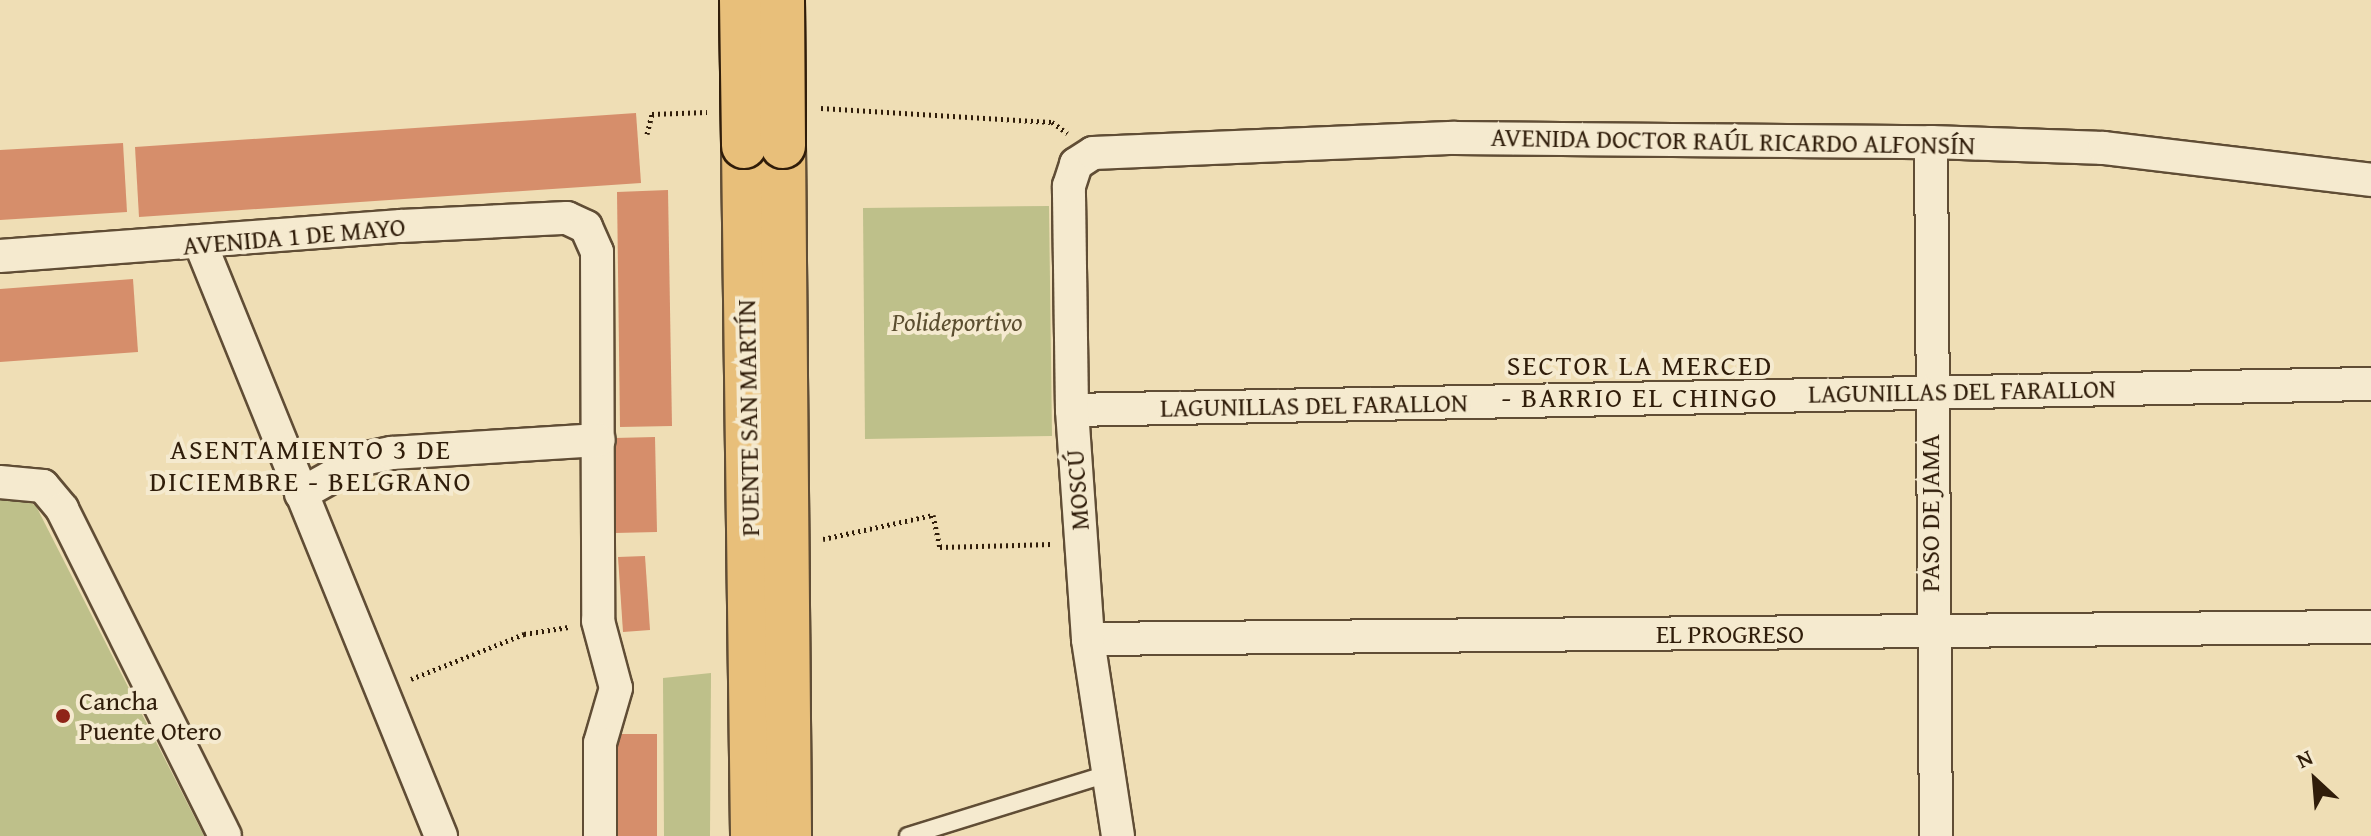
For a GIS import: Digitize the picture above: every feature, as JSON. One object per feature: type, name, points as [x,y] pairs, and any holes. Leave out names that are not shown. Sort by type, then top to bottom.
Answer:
[{"type":"main road","name":"PUENTE SAN MARTÍN","points":[[742,0],[764,146],[786,547],[789,836]]},
{"type":"main road","name":"PUENTE SAN MARTÍN","points":[[753,836],[764,146],[782,0]]},
{"type":"street","name":"AVENIDA DOCTOR RAÚL RICARDO ALFONSÍN","points":[[1093,153],[1455,138],[1931,142],[2104,148],[2371,180]]},
{"type":"street","name":"PASO DE JAMA","points":[[1931,142],[1930,633],[1936,836]]},
{"type":"street","name":"MOSCÚ","points":[[1093,153],[1076,164],[1069,186],[1072,410],[1088,639],[1118,836]]},
{"type":"street","name":"AVENIDA 1 DE MAYO","points":[[0,256],[201,245],[416,225],[567,218],[586,227],[597,252],[599,440]]},
{"type":"street","points":[[201,245],[441,836]]},
{"type":"street","name":"LAGUNILLAS DEL FARALLON","points":[[1072,410],[2371,384]]},
{"type":"street","points":[[301,494],[363,459],[392,453],[599,440],[598,621],[616,688],[600,743],[600,836]]},
{"type":"street","points":[[0,482],[43,486],[62,509],[225,836]]},
{"type":"street","name":"EL PROGRESO","points":[[1088,639],[2371,627]]},
{"type":"lane","points":[[908,836],[1107,774]]},
{"type":"path","points":[[804,107],[1052,122],[1093,153]]},
{"type":"path","points":[[786,547],[933,515],[940,547],[1080,543]]},
{"type":"path","points":[[384,690],[524,634],[598,621]]},
{"type":"green space","name":"Polideportivo","points":[[1049,206],[1052,436],[865,439],[863,208]]},
{"type":"green space","name":"Cancha Puente Otero","points":[[0,484],[36,506],[204,836],[0,836]]},
{"type":"green space","points":[[711,673],[710,836],[664,836],[663,678]]},
{"type":"building","points":[[636,113],[641,183],[139,217],[135,147]]},
{"type":"building","points":[[123,143],[127,212],[0,220],[0,150]]},
{"type":"building","points":[[668,190],[672,426],[620,427],[617,192]]},
{"type":"building","points":[[133,279],[138,352],[0,362],[0,289]]},
{"type":"building","points":[[655,437],[657,532],[615,533],[614,438]]},
{"type":"building","points":[[645,556],[650,630],[623,632],[618,557]]},
{"type":"building","points":[[615,734],[657,734],[657,836],[616,836]]},
{"type":"place","name":"Cancha Puente Otero","points":[[63,716]]},
{"type":"district","name":"SECTOR LA MERCED - BARRIO EL CHINGO","points":[[1640,381]]},
{"type":"district","name":"ASENTAMIENTO 3 DE DICIEMBRE - BELGRANO","points":[[311,465]]}]
